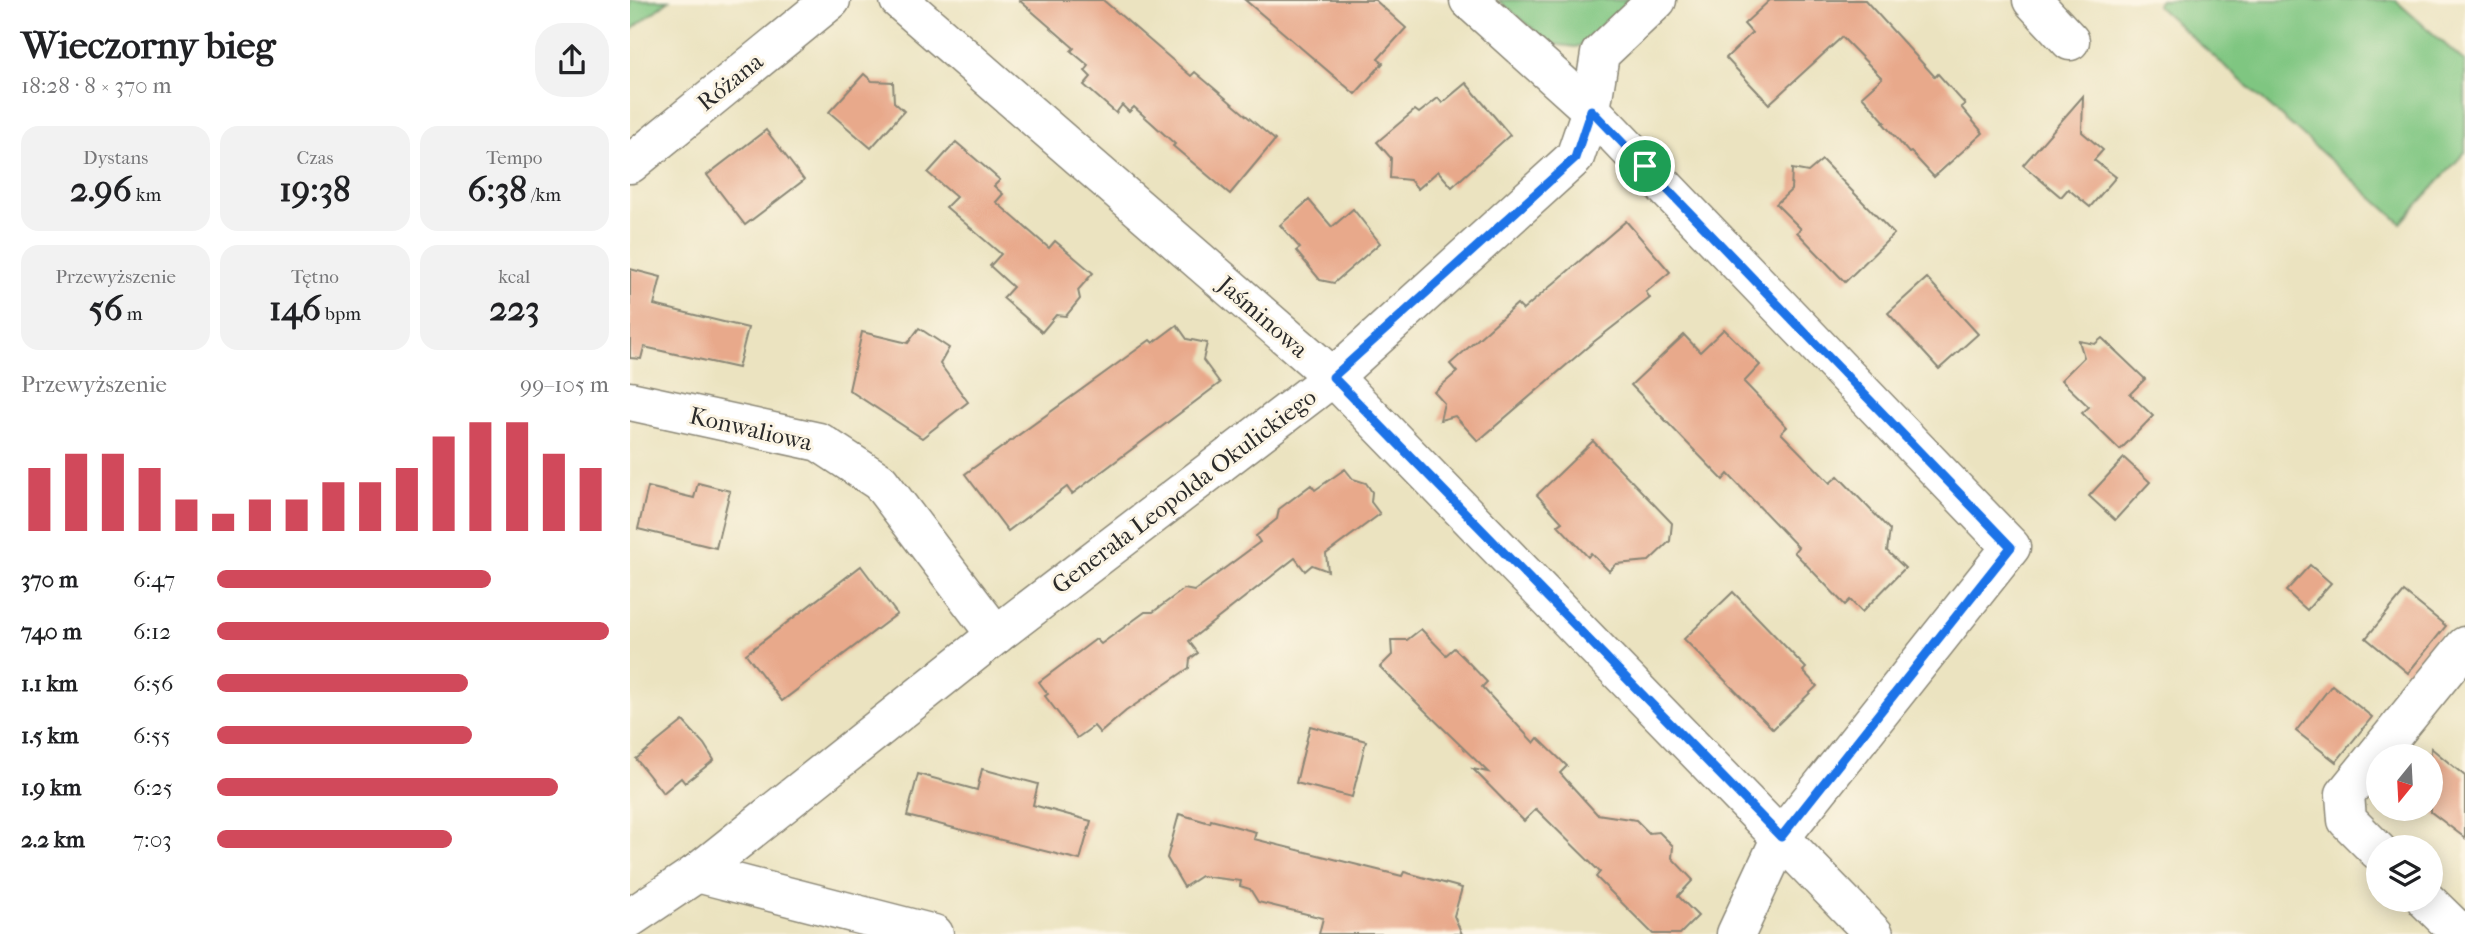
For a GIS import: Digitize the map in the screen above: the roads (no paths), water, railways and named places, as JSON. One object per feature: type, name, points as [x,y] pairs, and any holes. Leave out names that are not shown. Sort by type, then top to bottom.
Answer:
[{"type":"street","name":"Różana","points":[[630,163],[831,0]]},
{"type":"street","name":"Jaśminowa","points":[[900,0],[1333,377],[1874,934]]},
{"type":"street","points":[[1469,0],[1591,110],[2011,547],[1781,837],[1736,934]]},
{"type":"street","name":"Generała Leopolda Okulickiego","points":[[630,918],[697,873],[996,635],[1333,377],[1575,158],[1591,110],[1600,54],[1657,0]]},
{"type":"street","points":[[2032,0],[2070,41]]},
{"type":"street","name":"Konwaliowa","points":[[630,401],[818,442],[880,482],[996,635]]},
{"type":"street","points":[[2366,839],[2347,820],[2345,794],[2465,646]]},
{"type":"street","points":[[697,873],[933,934]]},
{"type":"street","points":[[2438,912],[2461,934]]}]
